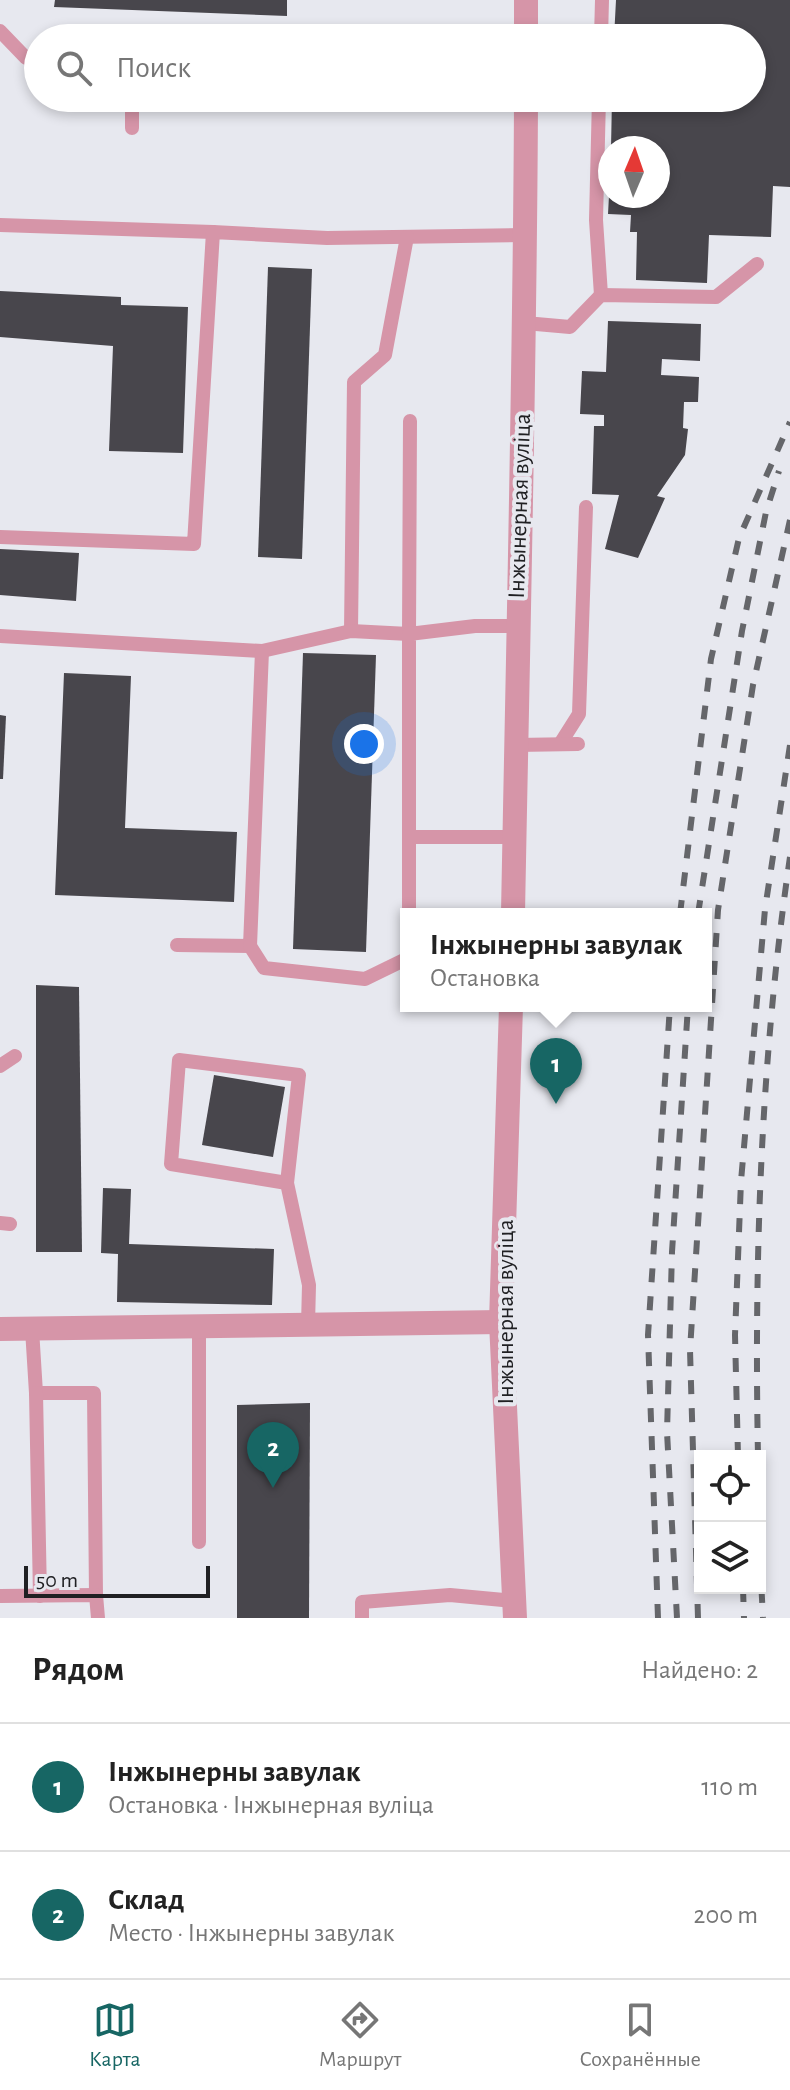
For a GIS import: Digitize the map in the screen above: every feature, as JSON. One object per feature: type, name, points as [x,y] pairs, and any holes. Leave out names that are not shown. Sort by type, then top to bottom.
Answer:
[{"type":"street","points":[[526,0],[526,24]]},
{"type":"street","name":"Інжынерная вуліца","points":[[513,908],[516,626],[525,323],[526,112]]},
{"type":"street","name":"Інжынерная вуліца","points":[[511,1012],[501,1322],[514,1609]]},
{"type":"street","points":[[0,1329],[501,1322]]},
{"type":"lane","points":[[601,24],[602,0]]},
{"type":"lane","points":[[0,31],[24,56]]},
{"type":"lane","points":[[132,112],[132,128]]},
{"type":"lane","points":[[599,112],[596,220],[601,295]]},
{"type":"lane","points":[[0,225],[407,237],[525,235]]},
{"type":"lane","points":[[0,537],[194,544],[213,232]]},
{"type":"lane","points":[[351,631],[354,382],[385,355],[407,237]]},
{"type":"lane","points":[[525,323],[570,327],[601,295],[716,297],[757,264]]},
{"type":"lane","points":[[409,908],[410,421]]},
{"type":"lane","points":[[560,744],[579,714],[586,507]]},
{"type":"lane","points":[[0,636],[262,651],[351,631],[409,634],[475,626],[516,626]]},
{"type":"lane","points":[[262,651],[250,946],[264,968],[365,979],[400,962]]},
{"type":"lane","points":[[516,745],[578,744]]},
{"type":"lane","points":[[409,837],[514,837]]},
{"type":"lane","points":[[177,945],[250,946]]},
{"type":"lane","points":[[0,1066],[15,1056]]},
{"type":"lane","points":[[287,1183],[171,1164],[179,1060],[299,1075],[287,1183],[309,1285],[308,1325]]},
{"type":"lane","points":[[199,1326],[199,1542]]},
{"type":"lane","points":[[32,1329],[40,1596]]},
{"type":"lane","points":[[36,1393],[94,1393],[98,1618]]},
{"type":"lane","points":[[0,1596],[96,1595]]},
{"type":"lane","points":[[362,1618],[362,1602],[450,1595],[482,1595],[514,1609]]},
{"type":"building","points":[[55,0],[287,0],[287,16],[54,7]]},
{"type":"building","points":[[616,0],[790,0],[790,187],[773,186],[771,237],[709,235],[707,283],[636,280],[637,232],[630,232],[631,215],[608,214],[608,208],[670,208],[670,136],[611,136],[612,112],[766,112],[766,24],[615,24]]},
{"type":"building","points":[[268,267],[312,269],[302,559],[258,557]]},
{"type":"building","points":[[0,291],[121,297],[121,305],[188,307],[183,453],[109,451],[113,346],[0,337]]},
{"type":"building","points":[[608,321],[701,324],[700,361],[662,359],[661,375],[699,377],[698,402],[684,402],[683,428],[688,429],[685,455],[657,496],[665,498],[638,558],[605,549],[619,495],[592,494],[594,426],[604,426],[604,415],[580,414],[582,371],[606,372]]},
{"type":"building","points":[[0,549],[79,553],[76,601],[0,595]]},
{"type":"building","points":[[303,653],[376,655],[366,952],[293,949]]},
{"type":"building","points":[[64,673],[131,676],[125,828],[237,832],[234,902],[55,895]]},
{"type":"building","points":[[0,715],[6,716],[3,779],[0,779]]},
{"type":"building","points":[[36,985],[79,987],[82,1252],[36,1252]]},
{"type":"building","points":[[214,1075],[285,1087],[273,1157],[202,1145]]},
{"type":"building","points":[[103,1188],[131,1189],[129,1244],[274,1249],[272,1305],[117,1302],[118,1254],[101,1253]]},
{"type":"building","points":[[310,1403],[309,1618],[237,1618],[237,1405]]},
{"type":"railway","points":[[681,908],[711,659],[739,538],[790,422]]},
{"type":"railway","points":[[699,908],[742,631],[766,512],[779,471]]},
{"type":"railway","points":[[712,1004],[718,910],[753,685],[790,520]]},
{"type":"railway","points":[[738,1450],[735,1335],[741,1181],[765,909],[790,745]]},
{"type":"railway","points":[[758,1450],[757,1306],[766,1081],[790,857]]},
{"type":"railway","points":[[658,1618],[648,1335],[670,1012]]},
{"type":"railway","points":[[677,1618],[667,1432],[672,1252],[688,1012]]},
{"type":"railway","points":[[698,1618],[690,1350],[712,1012]]},
{"type":"railway","points":[[743,1594],[744,1618]]},
{"type":"railway","points":[[762,1594],[763,1618]]},
{"type":"place","name":"Інжынерны завулак","points":[[556,1104]]},
{"type":"place","name":"Склад","points":[[273,1488]]}]
